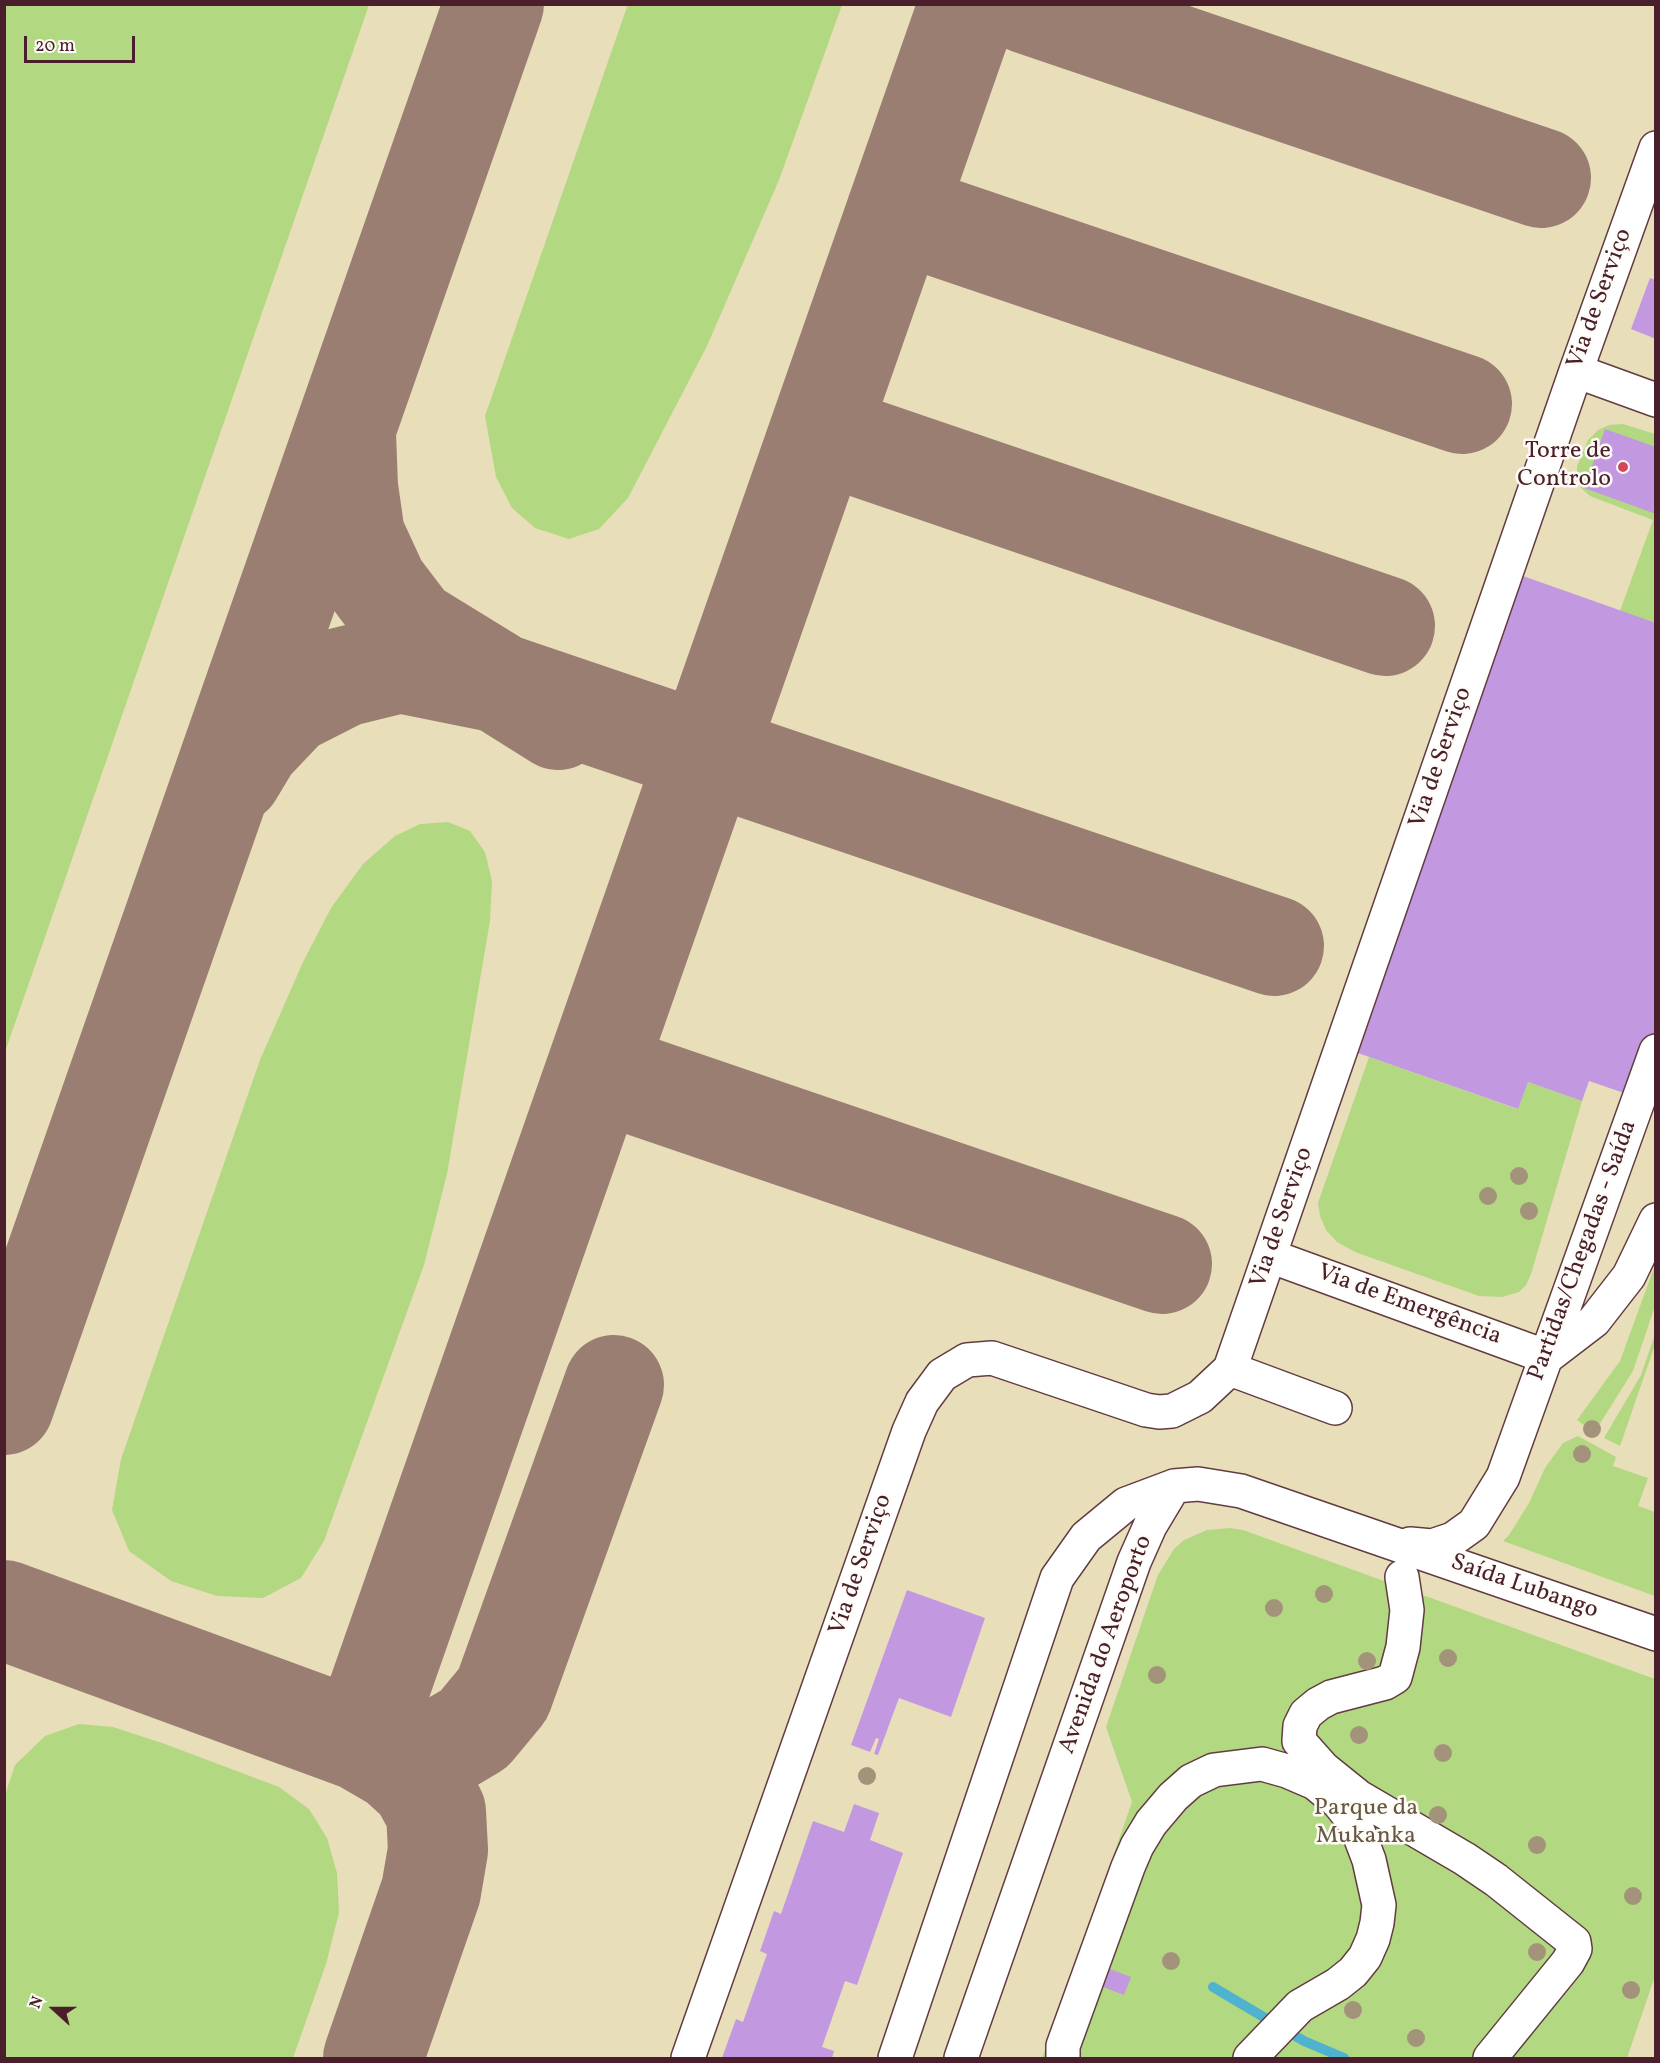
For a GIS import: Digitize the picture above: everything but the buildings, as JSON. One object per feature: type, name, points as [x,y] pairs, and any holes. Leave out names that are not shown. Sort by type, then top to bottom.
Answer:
[{"type":"street","name":"Via de Serviço","points":[[688,2058],[909,1431],[922,1402],[942,1376],[967,1360],[992,1359],[1146,1410],[1159,1412],[1179,1408],[1200,1397],[1230,1369],[1576,371],[1656,148]]},
{"type":"street","points":[[1576,371],[1656,400]]},
{"type":"street","name":"Partidas/Chegadas - Saída","points":[[1525,1417],[1656,1051]]},
{"type":"street","points":[[1547,1357],[1594,1321],[1629,1276],[1656,1220]]},
{"type":"street","name":"Via de Emergência","points":[[1270,1256],[1547,1357]]},
{"type":"street","points":[[1230,1369],[1335,1408]]},
{"type":"street","name":"Saída Lubango","points":[[1393,1542],[1432,1546],[1453,1539],[1474,1524],[1503,1478],[1525,1417]]},
{"type":"street","name":"Saída Lubango","points":[[1174,1486],[1198,1484],[1241,1491],[1656,1634]]},
{"type":"street","name":"Avenida do Aeroporto","points":[[895,2058],[1057,1578],[1086,1537],[1126,1504],[1174,1486]]},
{"type":"street","name":"Avenida do Aeroporto","points":[[961,2058],[1134,1562],[1150,1526],[1174,1486]]},
{"type":"street","points":[[1402,1577],[1407,1610],[1403,1647],[1395,1677],[1385,1683],[1331,1697],[1318,1704],[1306,1714],[1300,1726],[1299,1741],[1331,1775],[1359,1797],[1465,1859],[1496,1880],[1574,1942],[1575,1949],[1568,1962],[1490,2058]]},
{"type":"street","points":[[1063,2058],[1063,2046],[1137,1846],[1151,1823],[1191,1780],[1214,1770],[1262,1764],[1287,1771],[1315,1783],[1338,1802],[1355,1823],[1369,1860],[1379,1905],[1373,1939],[1365,1957],[1338,1984],[1300,2006],[1272,2043]]},
{"type":"green space","points":[[628,4],[842,5],[779,180],[707,346],[628,498],[599,529],[569,539],[535,528],[512,508],[496,477],[485,416]]},
{"type":"green space","points":[[4,5],[369,5],[5,1052]]},
{"type":"green space","points":[[1623,424],[1655,434],[1655,623],[1620,611],[1653,520],[1590,496],[1581,488],[1577,479],[1577,466],[1588,440],[1598,430],[1609,425]]},
{"type":"green space","points":[[448,822],[470,831],[485,852],[492,881],[490,921],[447,1174],[424,1265],[324,1541],[301,1578],[263,1598],[217,1596],[171,1581],[129,1551],[112,1510],[121,1459],[260,1060],[303,962],[331,908],[363,864],[395,836],[420,824]]},
{"type":"green space","points":[[1369,1057],[1517,1109],[1528,1082],[1582,1101],[1531,1274],[1526,1285],[1519,1292],[1502,1297],[1479,1296],[1355,1252],[1337,1242],[1326,1230],[1318,1203]]},
{"type":"green space","points":[[1655,1265],[1655,1306],[1633,1371],[1594,1433],[1577,1420],[1620,1361]]},
{"type":"green space","points":[[1655,1334],[1655,1345],[1620,1446],[1604,1438],[1641,1375]]},
{"type":"green space","points":[[1578,1436],[1616,1457],[1613,1466],[1648,1478],[1638,1506],[1655,1512],[1655,1596],[1503,1541],[1529,1503],[1545,1468],[1563,1443]]},
{"type":"green space","name":"Parque da Mukanka","points":[[1230,1528],[1243,1530],[1655,1679],[1655,1976],[1627,2058],[1042,2058],[1132,1802],[1106,1727],[1158,1575],[1174,1549],[1184,1540],[1207,1530]]},
{"type":"green space","points":[[79,1724],[113,1727],[165,1744],[279,1787],[309,1809],[327,1838],[337,1873],[339,1913],[326,1964],[293,2058],[5,2058],[5,1795],[15,1765],[45,1736]]},
{"type":"waterway","points":[[1213,1987],[1304,2041],[1344,2058]]},
{"type":"taxiway","points":[[4,1405],[494,4]]},
{"type":"taxiway","points":[[614,1385],[503,1694],[474,1729],[442,1748],[406,1750],[361,1741],[969,4]]},
{"type":"taxiway","points":[[1028,4],[1541,178]]},
{"type":"taxiway","points":[[896,212],[1462,404]]},
{"type":"taxiway","points":[[820,433],[1385,626]]},
{"type":"taxiway","points":[[346,434],[348,487],[355,536],[378,586],[410,628],[493,679]]},
{"type":"taxiway","points":[[233,774],[251,744],[288,705],[343,677],[400,663],[499,683],[558,720]]},
{"type":"taxiway","points":[[499,683],[1274,946]]},
{"type":"taxiway","points":[[596,1071],[1162,1264]]},
{"type":"taxiway","points":[[4,1610],[361,1741],[397,1762],[420,1783],[436,1812],[438,1850],[431,1891],[373,2058]]},
{"type":"place","name":"Torre de Controlo","points":[[1623,467]]}]
